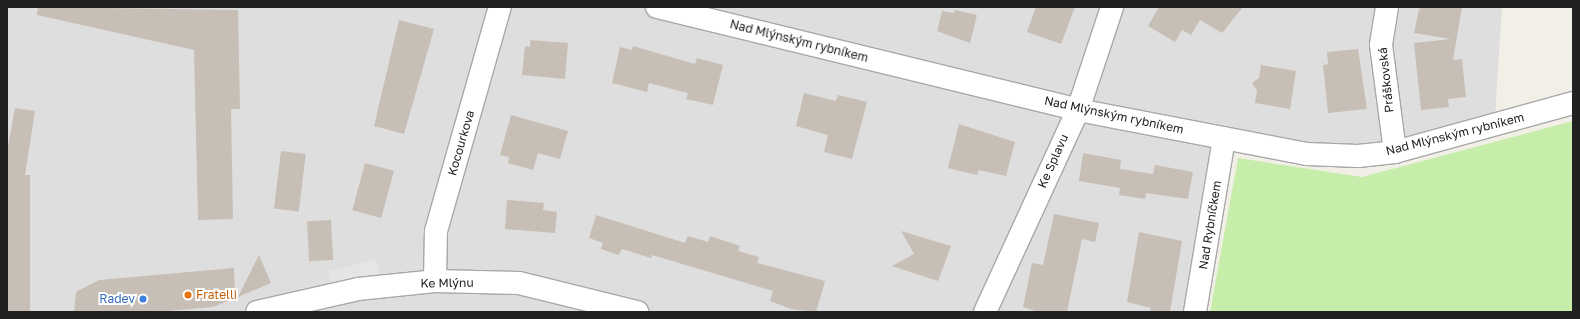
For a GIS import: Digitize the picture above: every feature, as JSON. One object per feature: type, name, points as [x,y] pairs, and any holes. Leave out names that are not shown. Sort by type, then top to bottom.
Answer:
[{"type":"street","name":"Kocourkova","points":[[435,281],[436,231],[500,7]]},
{"type":"street","name":"Nad Mlýnským rybníkem","points":[[657,7],[1078,110],[1307,154],[1358,156],[1395,152],[1573,103]]},
{"type":"street","name":"Ke Splavu","points":[[985,312],[1078,110],[1112,7]]},
{"type":"street","name":"Práškovská","points":[[1387,7],[1382,45],[1395,152]]},
{"type":"street","name":"Nad Rybníčkem","points":[[1195,312],[1224,138]]},
{"type":"street","name":"Ke Mlýnu","points":[[257,312],[358,290],[435,281],[519,283],[637,312]]},
{"type":"shaded area","points":[[7,7],[1502,7],[1494,134],[1365,167],[1233,141],[1202,312],[7,312]]},
{"type":"shaded area","points":[[376,259],[380,274],[332,287],[328,272]]},
{"type":"green space","points":[[1573,121],[1573,312],[1210,312],[1238,158],[1362,177]]},
{"type":"building","points":[[38,7],[238,10],[240,109],[231,109],[233,219],[198,220],[194,50],[37,15]]},
{"type":"building","points":[[1036,7],[1075,7],[1061,44],[1027,32]]},
{"type":"building","points":[[1159,7],[1243,7],[1222,33],[1200,20],[1191,35],[1182,30],[1175,42],[1148,26]]},
{"type":"building","points":[[1422,7],[1462,7],[1453,60],[1462,59],[1466,97],[1448,99],[1449,107],[1421,110],[1414,43],[1451,39],[1414,33],[1419,9]]},
{"type":"building","points":[[955,10],[977,15],[970,43],[937,31],[942,11],[954,13]]},
{"type":"building","points":[[399,20],[434,29],[404,134],[374,126]]},
{"type":"building","points":[[530,40],[568,43],[565,79],[522,75],[525,46],[530,47]]},
{"type":"building","points":[[633,46],[695,64],[697,58],[723,65],[713,105],[686,99],[688,93],[649,83],[647,92],[612,83],[620,47],[632,50]]},
{"type":"building","points":[[1358,49],[1367,109],[1328,113],[1323,65],[1328,64],[1327,52]]},
{"type":"building","points":[[1261,65],[1296,71],[1290,109],[1255,103],[1257,90],[1252,83],[1259,78]]},
{"type":"building","points":[[804,93],[836,101],[838,95],[867,102],[852,159],[824,152],[828,135],[796,126]]},
{"type":"building","points":[[15,108],[35,111],[25,175],[30,175],[30,312],[7,312],[7,152]]},
{"type":"building","points":[[511,115],[568,131],[560,159],[538,153],[533,170],[508,163],[509,157],[500,155]]},
{"type":"building","points":[[959,124],[1015,142],[1006,176],[979,170],[977,175],[948,168]]},
{"type":"building","points":[[281,151],[306,154],[299,212],[274,209]]},
{"type":"building","points":[[1083,153],[1121,160],[1120,169],[1153,174],[1155,165],[1193,172],[1188,199],[1146,193],[1145,199],[1119,195],[1120,188],[1079,181]]},
{"type":"building","points":[[365,163],[394,171],[381,218],[352,210]]},
{"type":"building","points":[[507,200],[544,203],[543,210],[557,212],[555,233],[505,229]]},
{"type":"building","points":[[1054,214],[1099,223],[1095,242],[1082,239],[1067,312],[1039,312],[1023,307],[1032,263],[1043,265]]},
{"type":"building","points":[[596,215],[685,243],[688,236],[708,242],[710,236],[740,246],[738,251],[759,257],[757,263],[825,281],[816,312],[791,309],[770,301],[773,291],[652,255],[651,258],[622,249],[619,255],[601,249],[603,243],[589,238]]},
{"type":"building","points":[[331,220],[333,260],[309,261],[307,221]]},
{"type":"building","points":[[901,231],[951,246],[938,281],[892,266],[914,254]]},
{"type":"building","points":[[1139,232],[1182,241],[1170,312],[1150,312],[1151,308],[1127,302]]},
{"type":"building","points":[[259,255],[271,283],[238,297]]},
{"type":"building","points":[[234,268],[235,298],[213,307],[157,312],[74,312],[76,292],[99,280]]},
{"type":"place","name":"Fratelli","points":[[188,295]]},
{"type":"place","name":"Radev","points":[[143,299]]}]
